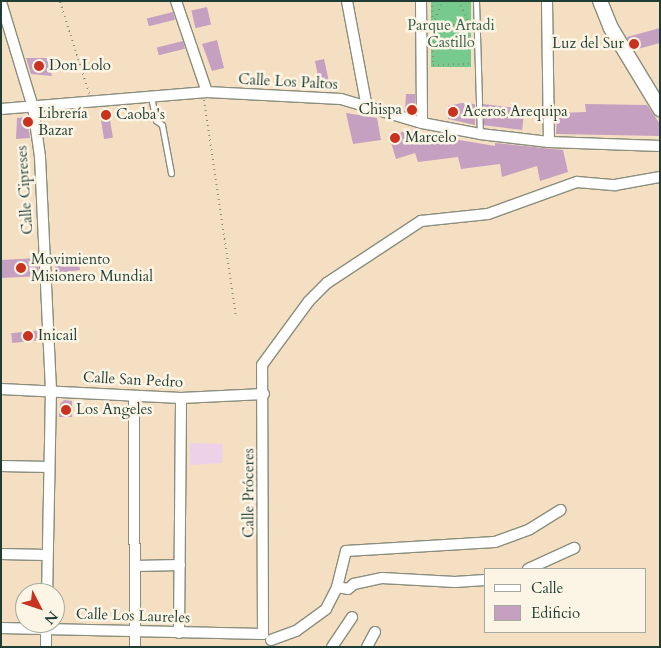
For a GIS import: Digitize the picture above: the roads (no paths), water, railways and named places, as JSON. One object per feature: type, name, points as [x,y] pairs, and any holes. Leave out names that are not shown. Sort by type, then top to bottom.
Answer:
[{"type":"street","points":[[176,1],[205,92]]},
{"type":"street","points":[[347,1],[367,108]]},
{"type":"street","points":[[420,1],[422,123]]},
{"type":"street","points":[[547,1],[549,142]]},
{"type":"street","points":[[600,1],[611,28],[660,109]]},
{"type":"street","name":"Calle Cipreses","points":[[1,2],[33,107],[40,157],[51,390],[47,583]]},
{"type":"street","name":"Calle Los Paltos","points":[[1,109],[205,92],[341,99],[422,123],[480,134],[549,142],[660,146]]},
{"type":"street","name":"Calle Próceres","points":[[271,640],[262,365],[267,354],[327,283],[421,221],[488,214],[577,182],[615,185],[660,177]]},
{"type":"street","name":"Calle San Pedro","points":[[1,389],[181,398],[264,394]]},
{"type":"street","points":[[134,396],[135,647]]},
{"type":"street","points":[[179,633],[181,398]]},
{"type":"street","points":[[1,466],[49,467]]},
{"type":"street","points":[[271,640],[296,631],[320,615],[337,587],[346,551],[494,542],[530,529],[560,510]]},
{"type":"street","points":[[530,568],[574,548]]},
{"type":"street","points":[[1,554],[47,555]]},
{"type":"street","points":[[135,566],[180,565]]},
{"type":"street","points":[[337,587],[348,589],[382,578],[455,582],[483,580]]},
{"type":"street","points":[[332,647],[352,617]]},
{"type":"street","name":"Calle Los Laureles","points":[[1,628],[15,627]]},
{"type":"street","name":"Calle Los Laureles","points":[[65,627],[271,640]]},
{"type":"street","points":[[368,647],[375,632]]},
{"type":"street","points":[[46,633],[46,647]]},
{"type":"lane","points":[[476,1],[480,134]]},
{"type":"lane","points":[[151,96],[156,120],[162,124],[171,173]]},
{"type":"place","name":"Luz del Sur","points":[[634,44]]},
{"type":"place","name":"Don Lolo","points":[[39,66]]},
{"type":"place","name":"Chispa","points":[[412,110]]},
{"type":"place","name":"Aceros Arequipa","points":[[453,112]]},
{"type":"place","name":"Caoba's","points":[[106,115]]},
{"type":"place","name":"Librería Bazar","points":[[28,122]]},
{"type":"place","name":"Marcelo","points":[[395,138]]},
{"type":"place","name":"Movimiento Misionero Mundial","points":[[21,268]]},
{"type":"place","name":"Inicail","points":[[28,336]]},
{"type":"place","name":"Los Angeles","points":[[66,410]]},
{"type":"park label","name":"Parque Artadi Castillo","points":[[451,34]]}]
